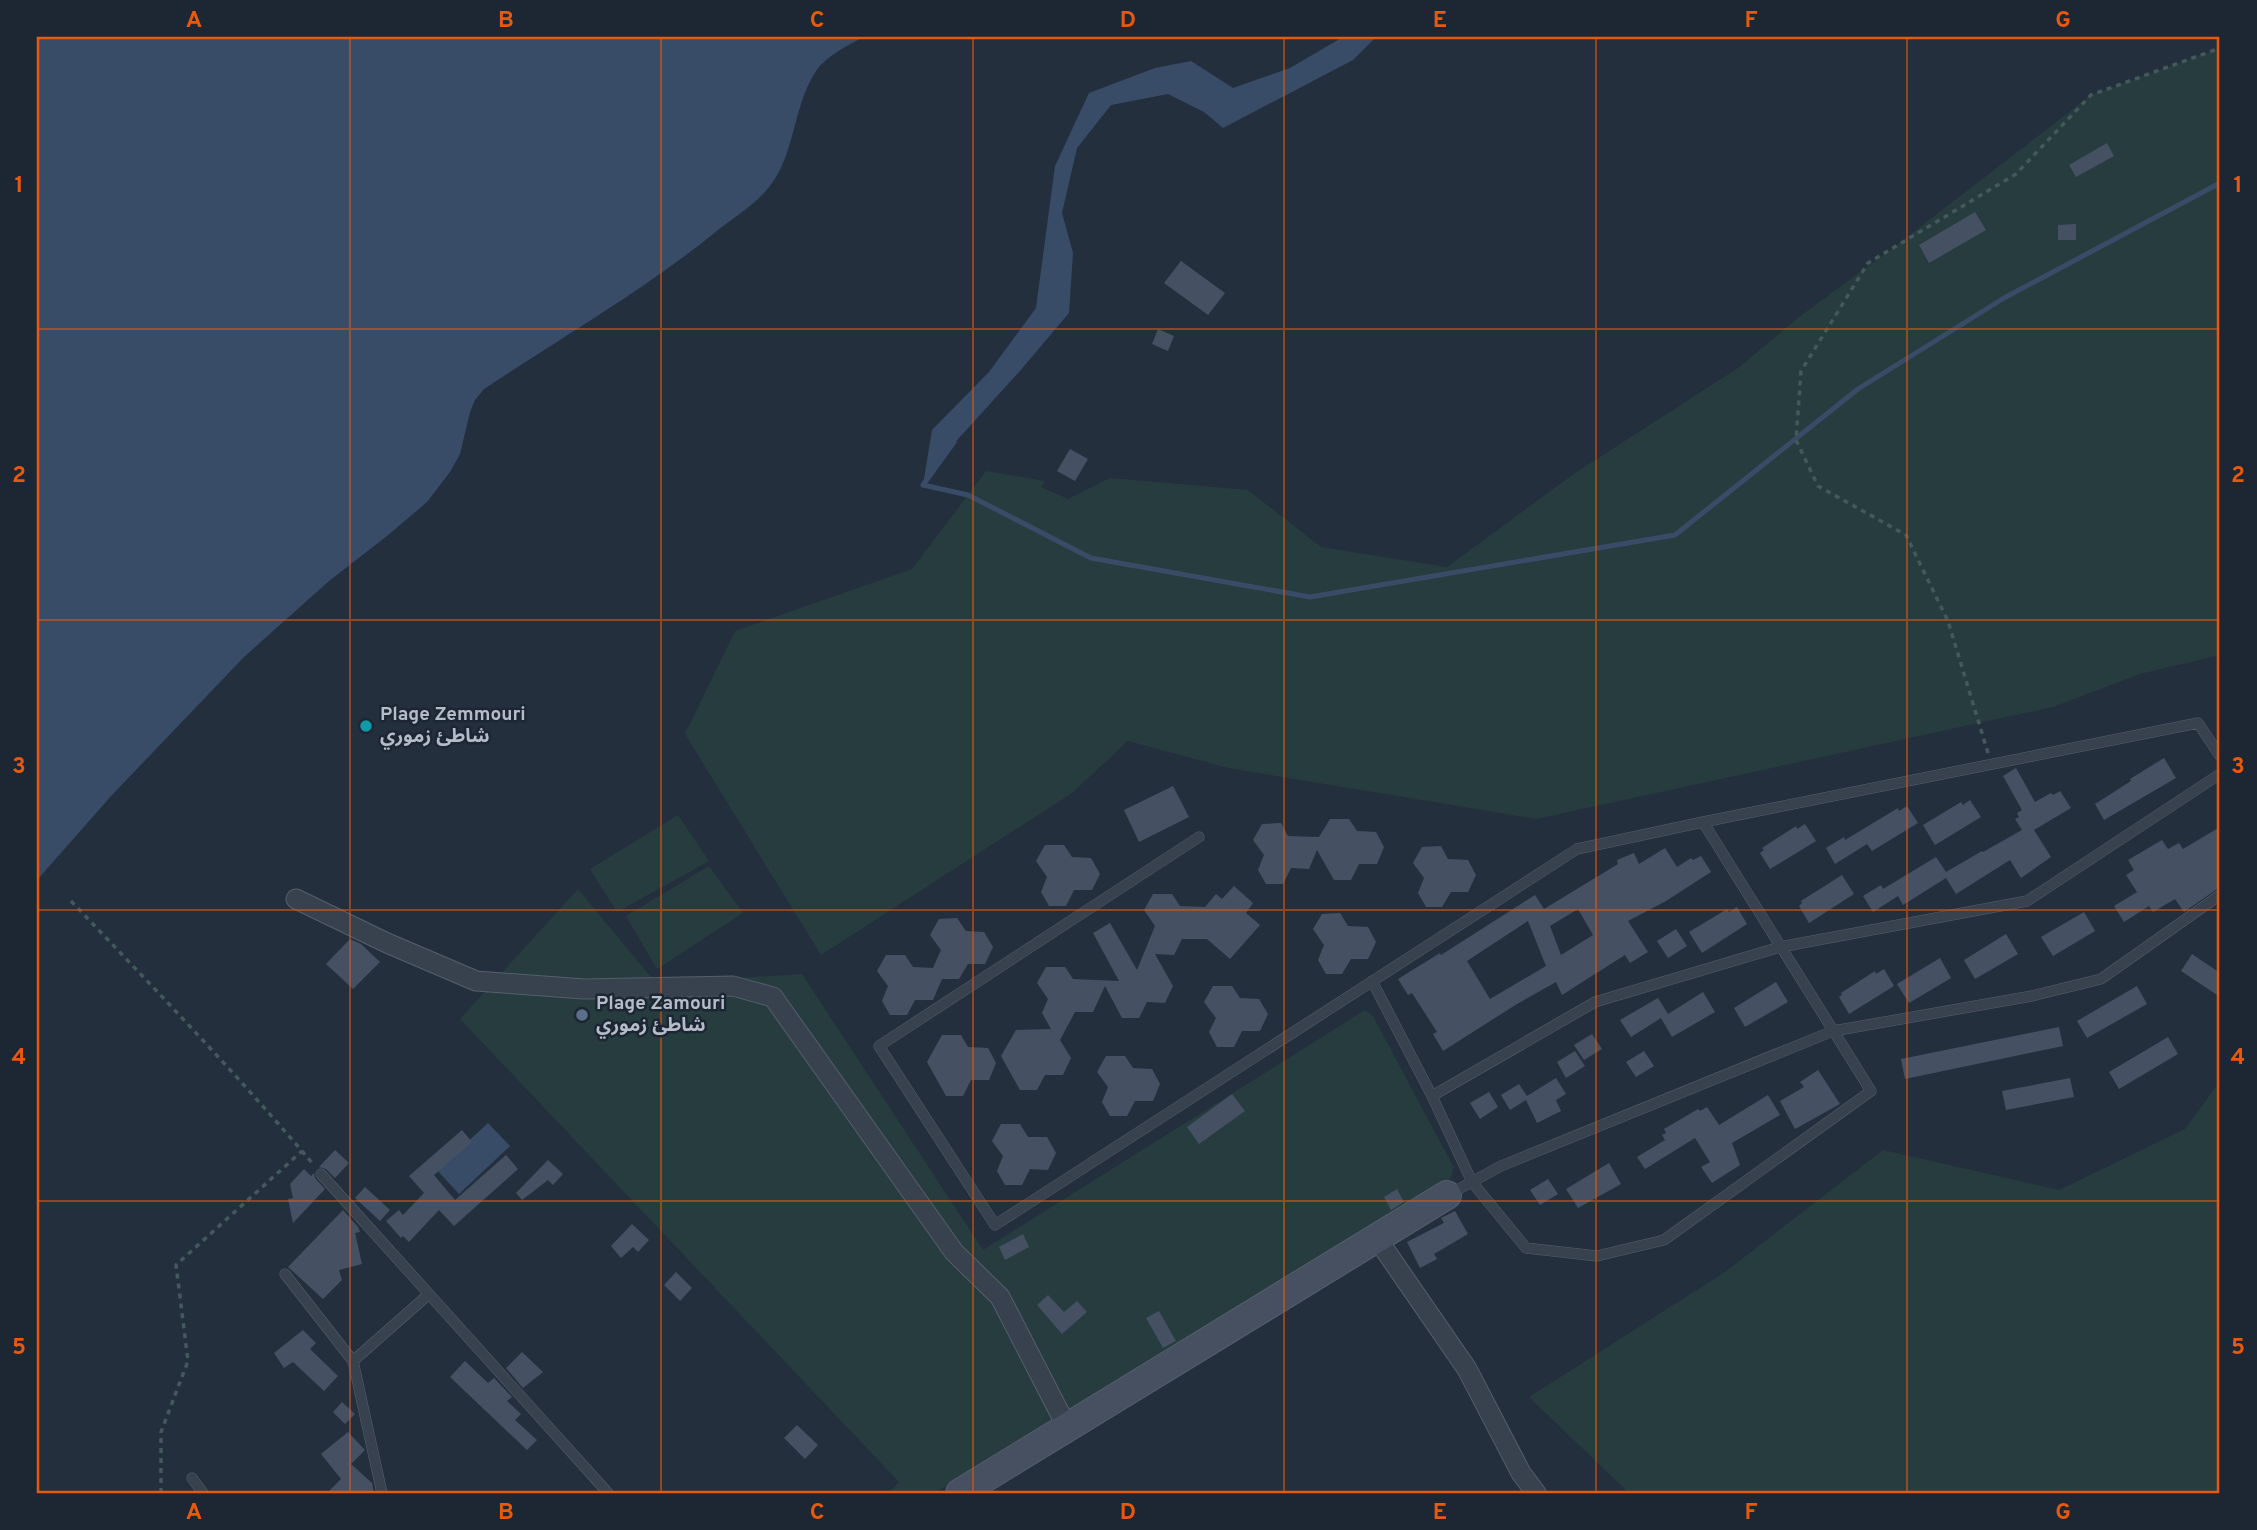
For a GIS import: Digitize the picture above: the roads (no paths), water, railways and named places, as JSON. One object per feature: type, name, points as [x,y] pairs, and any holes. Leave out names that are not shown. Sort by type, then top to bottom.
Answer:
[{"type":"street","points":[[296,898],[387,943],[476,981],[584,989],[733,986],[773,997],[954,1252],[1000,1297],[1067,1427]]},
{"type":"street","points":[[960,1493],[1447,1195]]},
{"type":"street","points":[[1376,1237],[1467,1369],[1521,1472],[1536,1493]]},
{"type":"lane","points":[[1199,837],[879,1046],[995,1225],[1577,849],[2198,723],[2220,756]]},
{"type":"lane","points":[[1432,1096],[1595,1002],[1780,947],[2027,901],[2220,774]]},
{"type":"lane","points":[[1372,981],[1432,1096],[1472,1182],[1526,1248],[1597,1256],[1664,1240],[1871,1091],[1703,822]]},
{"type":"lane","points":[[1447,1195],[1501,1166],[1833,1031],[2032,996],[2101,979],[2220,895]]},
{"type":"lane","points":[[321,1174],[608,1493]]},
{"type":"lane","points":[[285,1274],[353,1361],[382,1493]]},
{"type":"lane","points":[[353,1361],[429,1294]]},
{"type":"lane","points":[[192,1478],[203,1493]]},
{"type":"water","points":[[37,37],[863,37],[831,56],[816,71],[802,101],[782,165],[764,193],[662,272],[484,389],[470,412],[460,454],[427,502],[329,581],[244,657],[112,795],[37,880]]},
{"type":"water","points":[[1343,37],[1376,37],[1353,60],[1223,128],[1204,112],[1168,94],[1111,105],[1077,148],[1062,213],[1073,253],[1069,313],[949,449],[923,485],[932,430],[989,372],[1036,308],[1055,166],[1089,93],[1155,68],[1191,61],[1233,88],[1290,68]]},
{"type":"water","points":[[488,1123],[510,1146],[459,1194],[437,1170]]},
{"type":"waterway","points":[[954,442],[923,485],[968,495],[1091,558],[1310,597],[1675,535],[1858,389],[2004,298],[2220,183]]},
{"type":"place","name":"Plage Zemmouri شاطئ زموري","points":[[366,726]]},
{"type":"place","name":"Plage Zamouri شاطئ زموري","points":[[582,1015]]}]
